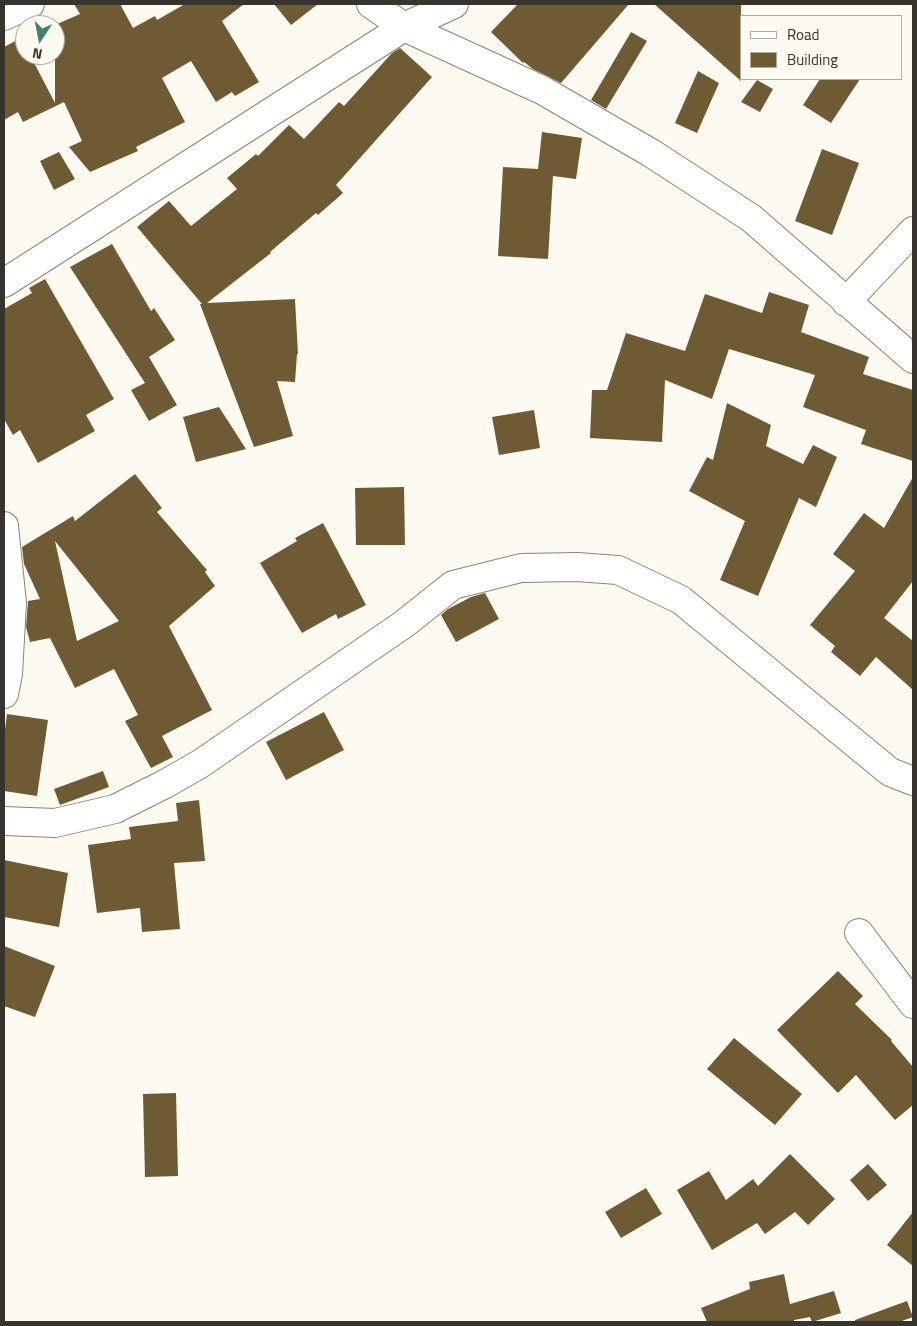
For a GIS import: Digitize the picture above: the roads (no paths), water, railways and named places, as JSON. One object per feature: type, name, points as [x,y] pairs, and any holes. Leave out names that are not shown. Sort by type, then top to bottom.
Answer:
[{"type":"street","points":[[4,16],[30,4]]},
{"type":"street","points":[[371,4],[404,27],[542,90],[651,153],[751,218],[913,359]]},
{"type":"street","points":[[4,284],[404,27],[454,4]]},
{"type":"street","points":[[846,302],[913,231]]},
{"type":"street","points":[[4,526],[12,603],[8,674],[4,694]]},
{"type":"street","points":[[4,821],[55,823],[114,809],[156,788],[208,758],[404,624],[453,585],[520,568],[577,567],[618,570],[681,600],[890,772],[913,781]]},
{"type":"street","points":[[859,933],[913,1004]]}]
